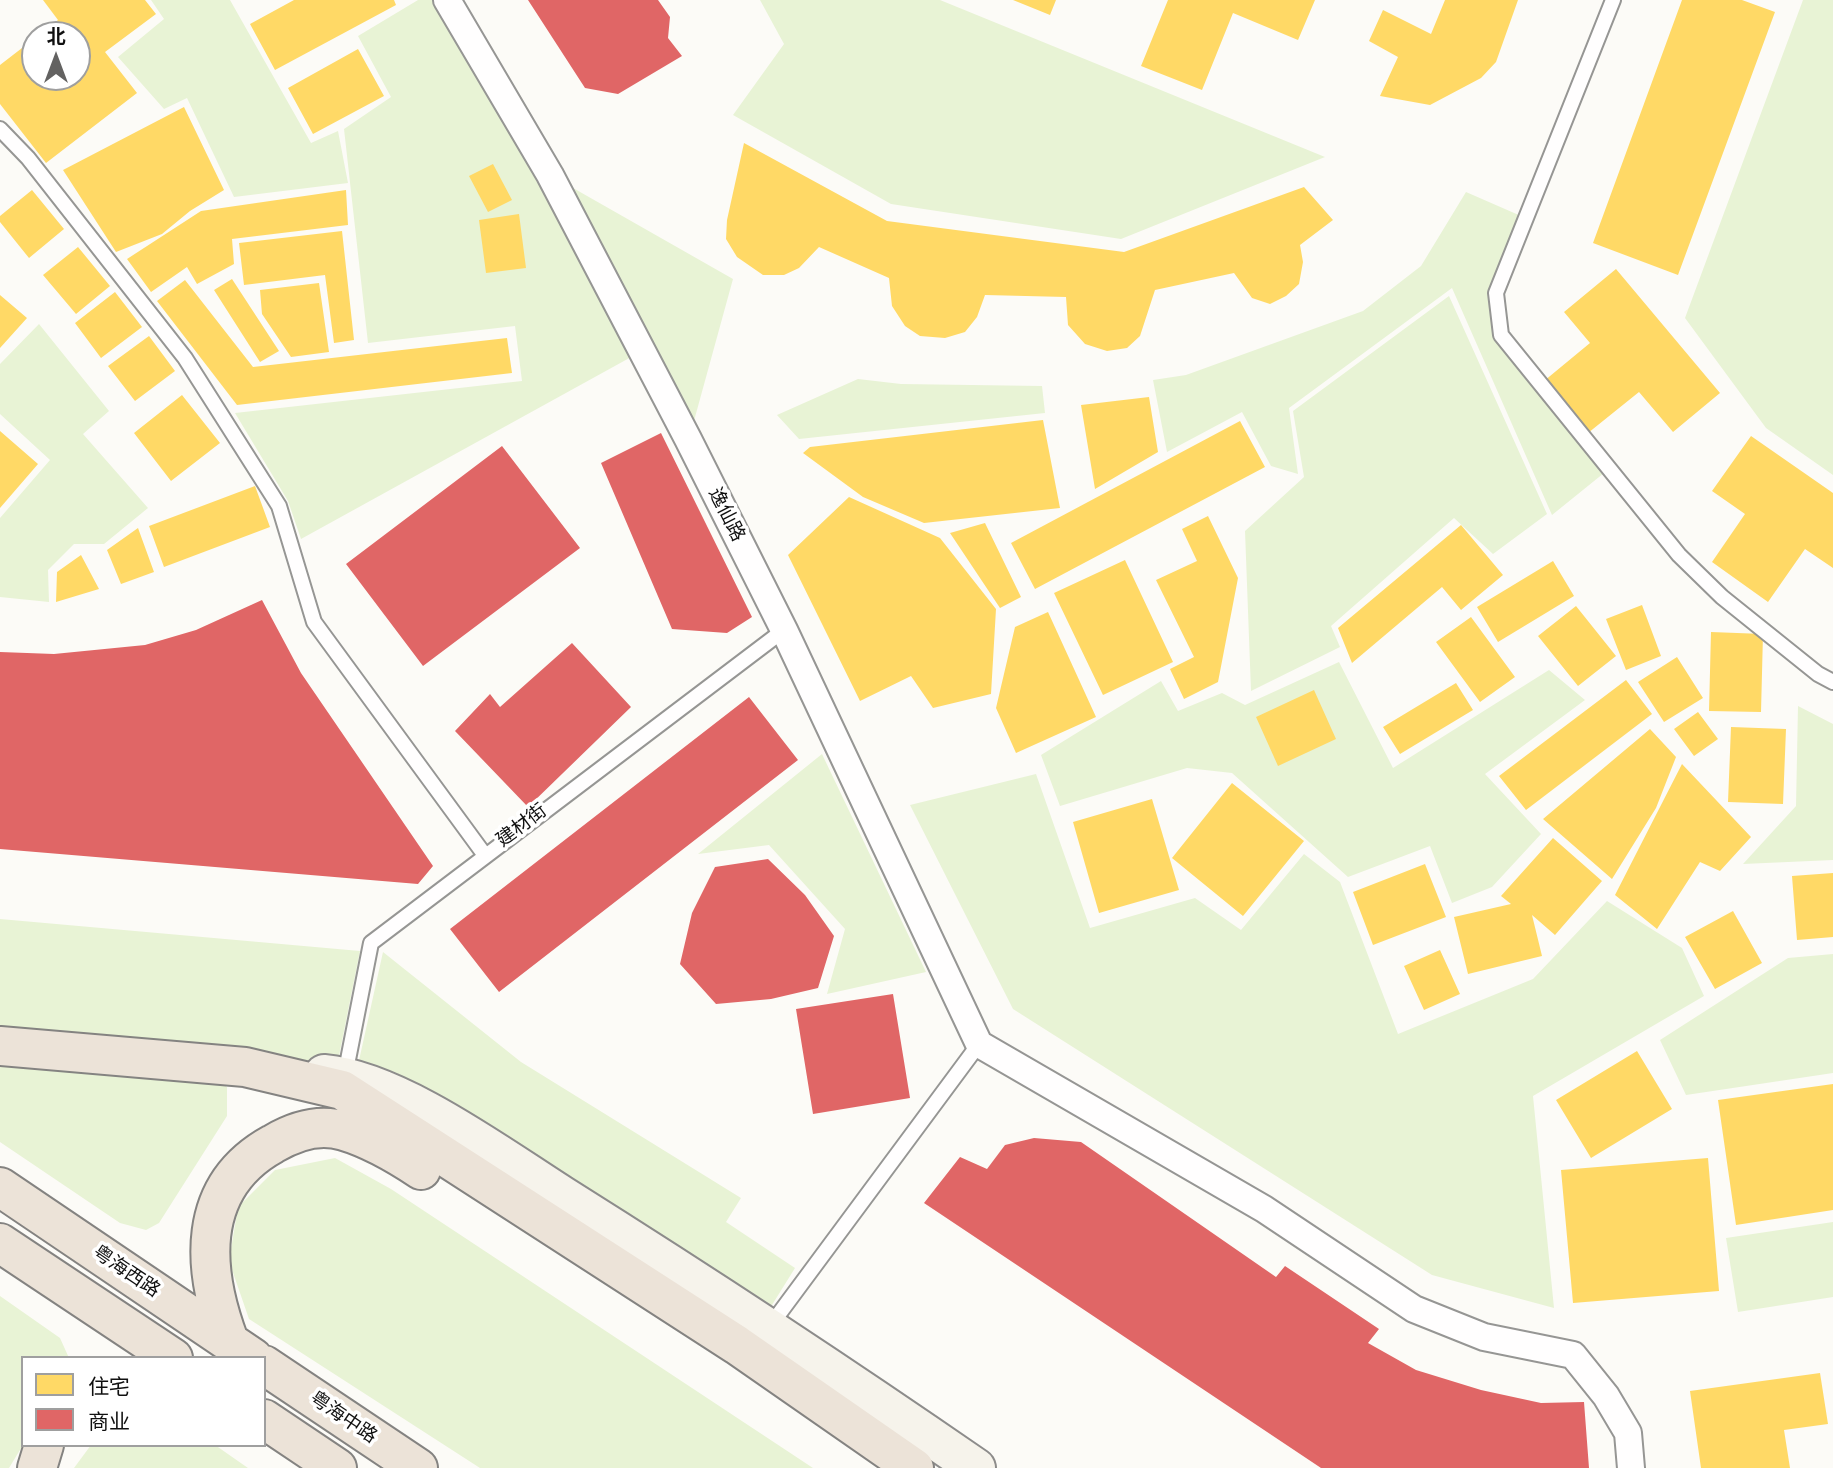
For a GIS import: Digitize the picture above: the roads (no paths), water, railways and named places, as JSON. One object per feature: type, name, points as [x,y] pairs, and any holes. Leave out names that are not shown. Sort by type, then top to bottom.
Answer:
[{"type":"highway","points":[[0,1046],[245,1068],[342,1090],[737,1345],[915,1468]]},
{"type":"highway","points":[[253,1356],[215,1304],[211,1273],[215,1207],[234,1172],[261,1150],[287,1135],[314,1128],[342,1130],[408,1161],[767,1396],[872,1468]]},
{"type":"highway","name":"粤海西路","points":[[0,1187],[251,1356]]},
{"type":"highway","points":[[0,1243],[170,1356]]},
{"type":"highway","name":"粤海中路","points":[[266,1366],[418,1468]]},
{"type":"highway","points":[[266,1420],[337,1468]]},
{"type":"highway","points":[[37,1468],[43,1447]]},
{"type":"main road","points":[[245,1068],[345,1076],[406,1100],[770,1326],[976,1468]]},
{"type":"street","name":"逸仙路","points":[[447,0],[550,175],[784,630],[979,1044]]},
{"type":"street","points":[[979,1044],[1264,1209],[1414,1309],[1484,1337],[1573,1355],[1606,1396],[1628,1433],[1631,1468]]},
{"type":"lane","points":[[1614,0],[1496,293],[1501,335],[1679,555],[1722,597],[1818,674],[1833,682]]},
{"type":"lane","points":[[0,130],[28,158],[185,358],[279,506],[314,622],[484,855]]},
{"type":"lane","name":"建材街","points":[[345,1076],[371,943],[784,630]]},
{"type":"lane","points":[[770,1326],[979,1044]]}]
